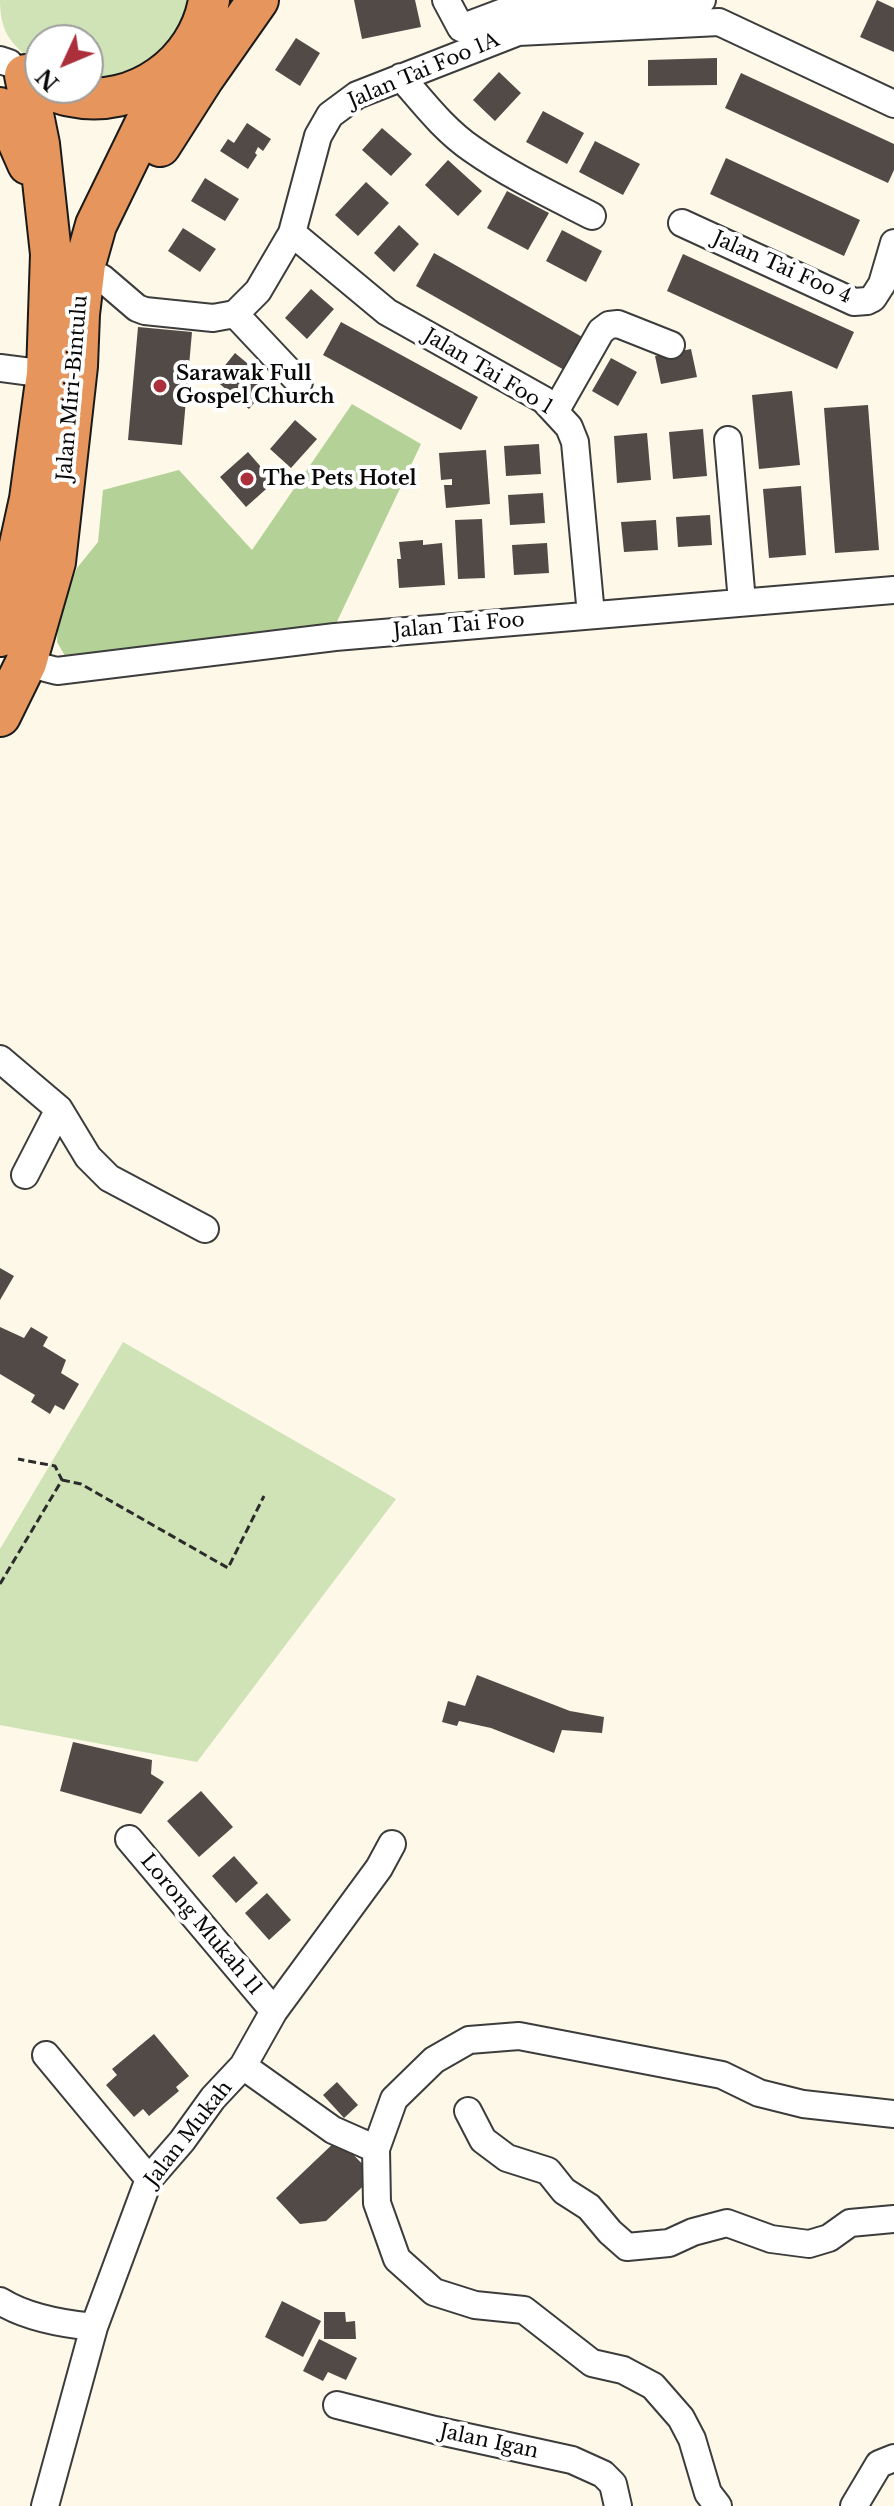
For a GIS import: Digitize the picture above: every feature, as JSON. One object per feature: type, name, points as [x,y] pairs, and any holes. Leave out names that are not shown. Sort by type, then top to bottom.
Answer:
[{"type":"highway","points":[[20,70],[72,97],[108,98],[142,88],[172,69],[197,38],[209,0]]},
{"type":"highway","points":[[62,370],[87,345],[116,290],[132,196],[204,77],[258,0]]},
{"type":"highway","name":"Jalan Miri-Bintulu","points":[[62,370],[79,314],[85,264],[96,225],[172,69]]},
{"type":"highway","name":"Jalan Miri-Bintulu","points":[[0,716],[13,650],[55,562],[62,370],[39,144],[20,70]]},
{"type":"highway","points":[[0,108],[10,123],[46,212]]},
{"type":"street","points":[[197,38],[233,0]]},
{"type":"street","points":[[446,0],[465,39],[506,11],[702,0]]},
{"type":"street","name":"Jalan Tai Foo 1A","points":[[235,314],[258,291],[292,233],[321,127],[330,115],[350,99],[401,77],[465,39],[518,32],[719,22],[894,104]]},
{"type":"street","points":[[401,77],[470,148],[592,216]]},
{"type":"street","name":"Jalan Tai Foo 4","points":[[682,223],[854,302],[867,301],[878,291],[894,243]]},
{"type":"street","name":"Jalan Tai Foo 1","points":[[292,233],[387,312],[544,400],[556,410],[569,427],[575,442],[591,615]]},
{"type":"street","points":[[116,290],[145,311],[213,318],[235,314],[299,382]]},
{"type":"street","points":[[556,410],[601,331],[609,325],[618,324],[671,345]]},
{"type":"street","points":[[0,368],[62,370]]},
{"type":"street","points":[[728,440],[742,602]]},
{"type":"street","name":"Jalan Tai Foo","points":[[13,650],[57,671],[335,637],[894,590]]},
{"type":"street","points":[[0,1059],[59,1109],[88,1157],[109,1178],[205,1229]]},
{"type":"street","points":[[25,1175],[59,1109]]},
{"type":"street","name":"Lorong Mukah 11","points":[[129,1839],[274,2011]]},
{"type":"street","name":"Jalan Mukah","points":[[45,2506],[94,2327],[149,2179],[213,2098],[243,2066],[274,2011],[379,1868],[392,1844]]},
{"type":"street","points":[[718,2506],[708,2493],[692,2439],[681,2418],[653,2386],[623,2370],[592,2363],[524,2310],[475,2305],[434,2292],[397,2259],[377,2203],[376,2149],[394,2099],[434,2060],[469,2040],[519,2036],[722,2075],[759,2093],[803,2104],[894,2114]]},
{"type":"street","points":[[46,2055],[149,2179]]},
{"type":"street","points":[[243,2066],[333,2130],[376,2149]]},
{"type":"street","points":[[468,2111],[483,2140],[507,2158],[548,2171],[564,2191],[589,2207],[627,2247],[669,2243],[693,2232],[727,2223],[771,2239],[809,2244],[829,2238],[850,2223],[894,2219]]},
{"type":"street","points":[[0,2301],[64,2324],[94,2327]]},
{"type":"street","name":"Jalan Igan","points":[[337,2405],[572,2460],[603,2474],[613,2484],[618,2506]]},
{"type":"street","points":[[854,2506],[879,2464],[894,2458]]},
{"type":"path","points":[[18,1459],[55,1466],[62,1480]]},
{"type":"path","points":[[62,1480],[81,1484],[228,1568],[264,1496]]},
{"type":"path","points":[[0,1584],[62,1480]]},
{"type":"green space","points":[[0,0],[197,0],[179,42],[118,81],[104,81],[104,24],[24,24],[24,54],[10,39]]},
{"type":"green space","points":[[352,404],[421,444],[333,630],[68,661],[57,642],[58,616],[77,568],[98,542],[103,490],[179,470],[252,550]]},
{"type":"green space","points":[[123,1342],[396,1499],[197,1762],[0,1725],[0,1549]]},
{"type":"building","points":[[354,0],[415,0],[421,27],[362,39]]},
{"type":"building","points":[[877,0],[894,8],[894,52],[860,37]]},
{"type":"building","points":[[296,38],[320,53],[300,86],[275,70]]},
{"type":"building","points":[[717,58],[717,85],[648,86],[648,60]]},
{"type":"building","points":[[499,72],[521,93],[495,121],[473,100]]},
{"type":"building","points":[[741,73],[894,144],[894,170],[888,183],[725,108]]},
{"type":"building","points":[[543,111],[584,133],[567,164],[526,142]]},
{"type":"building","points":[[247,123],[271,139],[263,151],[258,147],[257,155],[248,169],[220,151],[228,139],[234,143]]},
{"type":"building","points":[[382,128],[412,154],[391,176],[362,150]]},
{"type":"building","points":[[595,141],[640,164],[623,195],[579,172]]},
{"type":"building","points":[[726,158],[860,220],[844,256],[710,194]]},
{"type":"building","points":[[448,160],[482,191],[458,216],[425,185]]},
{"type":"building","points":[[205,178],[239,199],[225,221],[191,201]]},
{"type":"building","points":[[366,182],[389,203],[358,236],[335,215]]},
{"type":"building","points":[[507,191],[549,213],[528,250],[487,228]]},
{"type":"building","points":[[399,225],[419,244],[394,272],[374,253]]},
{"type":"building","points":[[183,228],[216,249],[200,272],[168,251]]},
{"type":"building","points":[[562,230],[602,251],[586,282],[546,261]]},
{"type":"building","points":[[434,253],[584,338],[566,371],[416,286]]},
{"type":"building","points":[[683,254],[854,332],[837,369],[667,291]]},
{"type":"building","points":[[311,289],[334,309],[307,339],[285,318]]},
{"type":"building","points":[[341,322],[478,397],[461,430],[323,355]]},
{"type":"building","name":"Sarawak Full Gospel Church","points":[[138,327],[192,332],[182,445],[128,440]]},
{"type":"building","points":[[691,349],[697,377],[661,384],[655,356]]},
{"type":"building","points":[[235,353],[271,383],[249,409],[214,379]]},
{"type":"building","points":[[611,358],[637,372],[618,406],[592,391]]},
{"type":"building","points":[[792,391],[800,465],[759,469],[752,395]]},
{"type":"building","points":[[868,405],[879,550],[835,553],[824,408]]},
{"type":"building","points":[[295,420],[317,439],[291,468],[270,449]]},
{"type":"building","points":[[703,429],[707,476],[673,479],[669,432]]},
{"type":"building","points":[[647,433],[651,480],[617,483],[614,436]]},
{"type":"building","points":[[539,444],[541,474],[506,476],[504,446]]},
{"type":"building","points":[[486,450],[490,504],[446,508],[444,485],[452,485],[452,479],[441,480],[439,453]]},
{"type":"building","name":"The Pets Hotel","points":[[248,452],[274,482],[246,507],[220,477]]},
{"type":"building","points":[[801,486],[806,555],[769,558],[763,489]]},
{"type":"building","points":[[543,493],[545,523],[510,525],[508,495]]},
{"type":"building","points":[[710,515],[712,545],[678,547],[676,517]]},
{"type":"building","points":[[482,519],[485,578],[458,579],[455,520]]},
{"type":"building","points":[[656,520],[658,550],[624,552],[621,522]]},
{"type":"building","points":[[423,540],[423,545],[442,543],[445,585],[399,588],[399,542]]},
{"type":"building","points":[[547,543],[549,573],[514,575],[512,545]]},
{"type":"building","points":[[0,1268],[14,1276],[0,1300]]},
{"type":"building","points":[[0,1327],[24,1338],[31,1327],[48,1337],[43,1346],[66,1360],[61,1373],[79,1384],[64,1410],[55,1405],[50,1414],[31,1402],[35,1395],[0,1374]]},
{"type":"building","points":[[477,1675],[570,1711],[604,1717],[602,1733],[562,1730],[554,1753],[491,1728],[459,1721],[457,1726],[442,1722],[448,1701],[465,1706]]},
{"type":"building","points":[[73,1742],[152,1760],[151,1774],[164,1782],[141,1814],[60,1791]]},
{"type":"building","points":[[201,1791],[233,1827],[199,1857],[167,1821]]},
{"type":"building","points":[[234,1856],[258,1883],[236,1903],[212,1876]]},
{"type":"building","points":[[267,1893],[291,1920],[269,1940],[245,1913]]},
{"type":"building","points":[[154,2034],[189,2076],[176,2087],[179,2091],[149,2116],[143,2109],[134,2117],[106,2085],[117,2075],[112,2069]]},
{"type":"building","points":[[337,2082],[358,2105],[344,2118],[323,2095]]},
{"type":"building","points":[[338,2139],[374,2176],[326,2221],[300,2224],[276,2198]]},
{"type":"building","points":[[282,2301],[321,2321],[303,2357],[265,2337]]},
{"type":"building","points":[[324,2312],[345,2312],[346,2322],[355,2321],[356,2339],[324,2339]]},
{"type":"building","points":[[319,2339],[357,2358],[346,2380],[328,2372],[323,2381],[303,2371]]},
{"type":"place","name":"Sarawak Full Gospel Church","points":[[160,386]]},
{"type":"place","name":"The Pets Hotel","points":[[247,479]]}]
